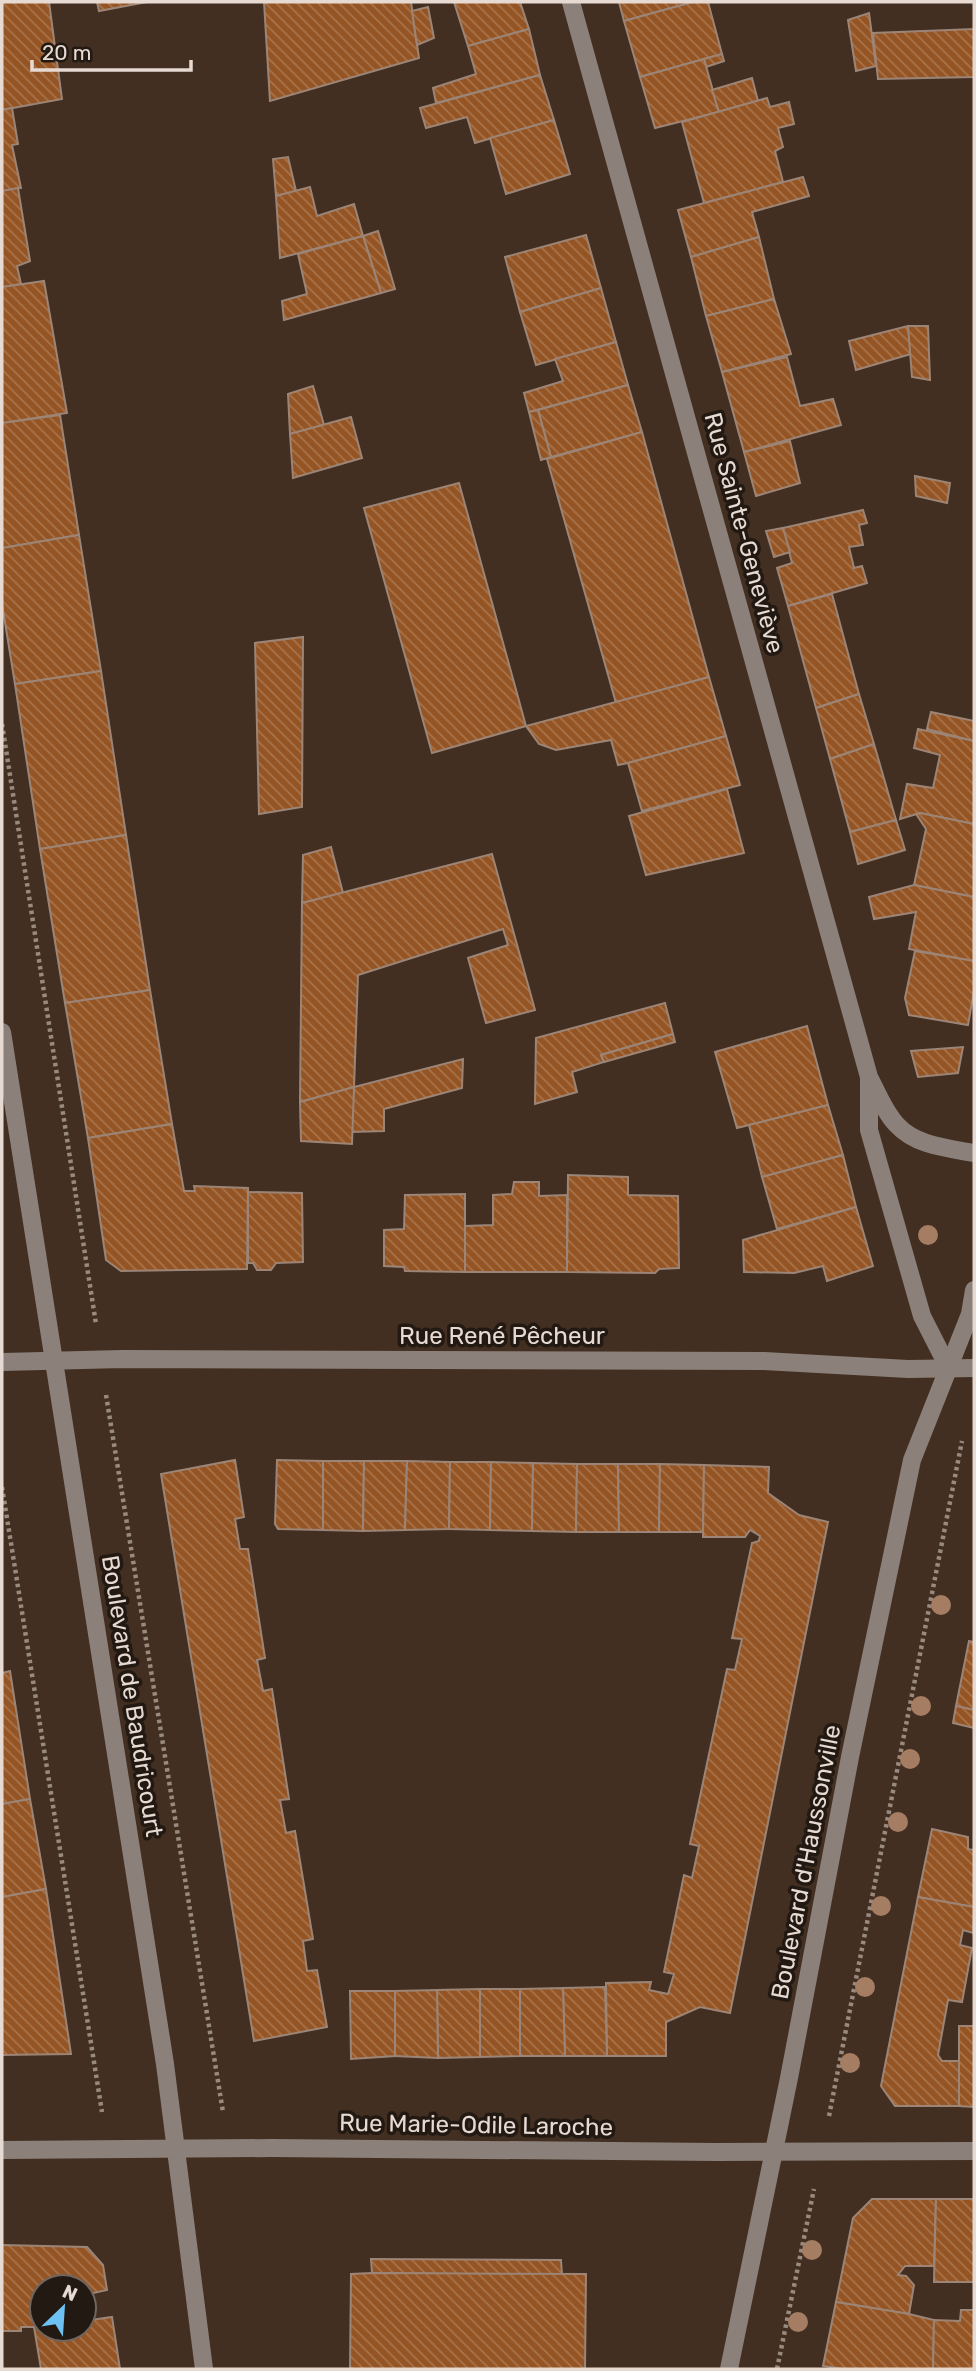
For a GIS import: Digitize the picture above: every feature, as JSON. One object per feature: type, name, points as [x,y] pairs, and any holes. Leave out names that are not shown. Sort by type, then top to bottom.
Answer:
[{"type":"street","name":"Rue Sainte-Geneviève","points":[[571,2],[869,1077],[895,1124],[909,1136],[935,1145],[974,1153]]},
{"type":"street","name":"Boulevard de Baudricourt","points":[[2,1032],[161,2036],[204,2369]]},
{"type":"street","name":"Rue Sainte-Geneviève","points":[[869,1077],[869,1130],[922,1317],[949,1369]]},
{"type":"street","name":"Boulevard d'Haussonville","points":[[729,2369],[850,1757],[912,1460],[970,1314],[974,1290]]},
{"type":"street","name":"Rue René Pêcheur","points":[[2,1362],[122,1359],[764,1361],[908,1369],[974,1368]]},
{"type":"street","name":"Rue Marie-Odile Laroche","points":[[2,2150],[229,2148],[974,2151]]},
{"type":"path","points":[[2,723],[96,1325]]},
{"type":"path","points":[[108,1411],[229,2148]]},
{"type":"path","points":[[777,2369],[963,1437]]},
{"type":"path","points":[[2,1487],[108,2150]]},
{"type":"building","points":[[2,2],[49,2],[62,99],[2,110]]},
{"type":"building","points":[[97,2],[147,2],[99,11]]},
{"type":"building","points":[[264,2],[411,2],[419,58],[270,101]]},
{"type":"building","points":[[454,2],[520,2],[529,29],[468,46]]},
{"type":"building","points":[[619,2],[693,2],[624,21]]},
{"type":"building","points":[[693,2],[708,2],[722,54],[640,77],[624,21]]},
{"type":"building","points":[[428,7],[434,38],[417,45],[412,11]]},
{"type":"building","points":[[869,13],[876,66],[856,71],[848,20]]},
{"type":"building","points":[[529,29],[540,75],[436,103],[433,88],[476,74],[468,46]]},
{"type":"building","points":[[974,29],[974,77],[878,79],[873,33]]},
{"type":"building","points":[[722,54],[724,61],[706,67],[704,59]]},
{"type":"building","points":[[704,59],[719,112],[655,128],[640,77]]},
{"type":"building","points":[[540,75],[554,120],[475,143],[467,117],[426,128],[420,108]]},
{"type":"building","points":[[752,78],[758,101],[719,112],[712,90]]},
{"type":"building","points":[[767,98],[770,107],[789,102],[794,124],[778,128],[783,147],[775,151],[783,182],[704,203],[682,122]]},
{"type":"building","points":[[12,108],[18,144],[12,145],[21,188],[2,191],[2,110]]},
{"type":"building","points":[[554,120],[570,174],[506,194],[490,138]]},
{"type":"building","points":[[288,157],[296,191],[276,196],[273,159]]},
{"type":"building","points":[[803,177],[809,196],[752,212],[759,237],[691,257],[678,210]]},
{"type":"building","points":[[310,187],[317,216],[354,204],[363,236],[280,258],[276,196]]},
{"type":"building","points":[[18,188],[30,261],[17,266],[21,284],[2,287],[2,191]]},
{"type":"building","points":[[378,231],[395,289],[381,293],[363,236]]},
{"type":"building","points":[[586,235],[601,288],[520,312],[505,257]]},
{"type":"building","points":[[363,236],[381,293],[284,320],[282,301],[307,294],[298,254]]},
{"type":"building","points":[[759,237],[774,299],[706,316],[691,257]]},
{"type":"building","points":[[44,281],[67,413],[2,423],[2,287]]},
{"type":"building","points":[[601,288],[616,342],[536,365],[520,312]]},
{"type":"building","points":[[774,299],[791,354],[722,372],[706,316]]},
{"type":"building","points":[[908,326],[911,354],[856,370],[849,341]]},
{"type":"building","points":[[908,326],[928,326],[930,380],[912,377]]},
{"type":"building","points":[[616,342],[628,385],[529,412],[524,393],[563,381],[555,359]]},
{"type":"building","points":[[787,357],[800,406],[833,399],[841,425],[744,452],[722,372]]},
{"type":"building","points":[[628,385],[642,432],[551,457],[538,410]]},
{"type":"building","points":[[313,386],[324,425],[290,434],[288,394]]},
{"type":"building","points":[[538,410],[551,457],[541,460],[529,412]]},
{"type":"building","points":[[60,415],[79,535],[2,548],[2,423]]},
{"type":"building","points":[[351,417],[362,458],[293,478],[290,434]]},
{"type":"building","points":[[642,432],[709,677],[616,703],[547,459]]},
{"type":"building","points":[[790,441],[800,483],[756,496],[744,452]]},
{"type":"building","points":[[915,476],[950,483],[947,503],[916,496]]},
{"type":"building","points":[[459,483],[526,726],[432,753],[364,508]]},
{"type":"building","points":[[863,510],[867,523],[859,525],[863,545],[849,547],[854,568],[862,566],[867,583],[788,606],[777,568],[792,563],[783,528]]},
{"type":"building","points":[[783,528],[790,552],[774,557],[766,531]]},
{"type":"building","points":[[79,535],[101,671],[15,684],[2,604],[2,548]]},
{"type":"building","points":[[832,594],[859,694],[816,708],[788,606]]},
{"type":"building","points":[[303,637],[302,807],[259,814],[255,643]]},
{"type":"building","points":[[101,671],[126,835],[40,849],[15,684]]},
{"type":"building","points":[[709,677],[726,736],[628,763],[618,765],[611,740],[556,750],[539,744],[526,726]]},
{"type":"building","points":[[859,694],[874,744],[830,759],[816,708]]},
{"type":"building","points":[[931,712],[974,721],[974,741],[927,729]]},
{"type":"building","points":[[918,729],[974,741],[974,824],[920,813],[900,819],[907,784],[933,788],[940,755],[914,748]]},
{"type":"building","points":[[726,736],[740,785],[642,811],[628,763]]},
{"type":"building","points":[[874,744],[896,820],[850,832],[830,759]]},
{"type":"building","points":[[727,789],[744,853],[646,875],[629,816]]},
{"type":"building","points":[[916,814],[974,824],[974,897],[914,885],[926,829]]},
{"type":"building","points":[[896,820],[905,850],[858,864],[850,832]]},
{"type":"building","points":[[126,835],[150,990],[65,1003],[40,849]]},
{"type":"building","points":[[331,847],[343,893],[302,903],[303,855]]},
{"type":"building","points":[[492,854],[535,1010],[486,1023],[468,958],[508,945],[503,929],[358,975],[354,1087],[300,1102],[302,903]]},
{"type":"building","points":[[914,885],[974,897],[974,961],[909,949],[916,912],[874,919],[869,897]]},
{"type":"building","points":[[915,951],[974,961],[974,991],[968,1025],[909,1015],[905,998]]},
{"type":"building","points":[[150,990],[172,1124],[88,1138],[65,1003]]},
{"type":"building","points":[[665,1003],[673,1034],[601,1055],[604,1062],[572,1072],[577,1092],[535,1104],[536,1038]]},
{"type":"building","points":[[807,1026],[828,1105],[737,1128],[715,1052]]},
{"type":"building","points":[[673,1034],[675,1042],[604,1062],[601,1055]]},
{"type":"building","points":[[963,1047],[958,1073],[918,1077],[911,1051]]},
{"type":"building","points":[[463,1059],[462,1088],[384,1109],[384,1131],[351,1132],[354,1087]]},
{"type":"building","points":[[354,1087],[352,1144],[301,1141],[300,1102]]},
{"type":"building","points":[[828,1105],[843,1155],[762,1177],[749,1125]]},
{"type":"building","points":[[172,1124],[184,1191],[195,1191],[194,1186],[248,1188],[247,1269],[121,1271],[106,1260],[88,1138]]},
{"type":"building","points":[[843,1155],[856,1207],[777,1229],[762,1177]]},
{"type":"building","points":[[568,1175],[628,1177],[628,1195],[678,1196],[679,1268],[659,1269],[655,1273],[567,1272]]},
{"type":"building","points":[[514,1182],[539,1182],[539,1196],[567,1195],[567,1272],[465,1272],[465,1226],[493,1225],[493,1195],[512,1194]]},
{"type":"building","points":[[248,1192],[302,1193],[303,1262],[276,1263],[271,1270],[257,1270],[253,1263],[248,1263]]},
{"type":"building","points":[[465,1194],[465,1272],[405,1271],[404,1267],[384,1266],[384,1230],[404,1229],[405,1195]]},
{"type":"building","points":[[856,1207],[873,1266],[827,1281],[823,1266],[794,1273],[744,1272],[743,1240]]},
{"type":"building","points":[[235,1460],[244,1517],[235,1519],[240,1549],[248,1549],[265,1658],[257,1660],[263,1691],[272,1689],[289,1799],[280,1800],[286,1833],[295,1831],[313,1939],[303,1941],[307,1971],[317,1970],[327,2027],[254,2041],[161,1474]]},
{"type":"building","points":[[277,1460],[323,1461],[323,1530],[278,1529],[275,1524]]},
{"type":"building","points":[[323,1461],[364,1461],[363,1531],[323,1530]]},
{"type":"building","points":[[364,1461],[407,1461],[405,1530],[363,1531]]},
{"type":"building","points":[[407,1461],[450,1462],[449,1529],[405,1530]]},
{"type":"building","points":[[450,1462],[491,1462],[490,1530],[449,1529]]},
{"type":"building","points":[[491,1462],[533,1463],[532,1531],[490,1530]]},
{"type":"building","points":[[533,1463],[577,1464],[576,1532],[532,1531]]},
{"type":"building","points":[[577,1464],[618,1464],[619,1532],[576,1532]]},
{"type":"building","points":[[618,1464],[660,1464],[659,1532],[619,1532]]},
{"type":"building","points":[[660,1464],[704,1465],[703,1532],[659,1532]]},
{"type":"building","points":[[704,1465],[769,1467],[768,1493],[799,1515],[828,1522],[730,2013],[700,2007],[666,2022],[666,2056],[607,2056],[606,1983],[651,1982],[649,1990],[668,1994],[674,1974],[664,1972],[684,1875],[692,1878],[699,1846],[690,1844],[727,1669],[735,1670],[742,1639],[732,1638],[752,1543],[759,1541],[760,1536],[750,1530],[745,1537],[703,1537]]},
{"type":"building","points":[[969,1641],[974,1642],[974,1710],[956,1706]]},
{"type":"building","points":[[10,1671],[30,1799],[2,1804],[2,1673]]},
{"type":"building","points":[[956,1706],[974,1710],[974,1728],[953,1723]]},
{"type":"building","points":[[30,1799],[46,1889],[2,1897],[2,1804]]},
{"type":"building","points":[[932,1829],[968,1837],[968,1849],[974,1850],[974,1907],[918,1897]]},
{"type":"building","points":[[46,1889],[71,2054],[2,2055],[2,1897]]},
{"type":"building","points":[[918,1897],[974,1907],[973,1933],[963,1930],[960,1945],[972,1948],[962,2002],[948,2000],[938,2055],[942,2061],[960,2061],[959,2106],[895,2106],[881,2086]]},
{"type":"building","points":[[605,1987],[607,2056],[565,2056],[563,1988]]},
{"type":"building","points":[[563,1988],[565,2056],[520,2056],[520,1989]]},
{"type":"building","points":[[480,1989],[520,1989],[520,2056],[480,2057]]},
{"type":"building","points":[[480,1989],[480,2057],[438,2058],[437,1990]]},
{"type":"building","points":[[437,1990],[438,2058],[395,2056],[395,1991]]},
{"type":"building","points":[[350,1991],[395,1991],[395,2056],[351,2059]]},
{"type":"building","points":[[959,2026],[974,2026],[974,2107],[959,2106]]},
{"type":"building","points":[[872,2199],[936,2199],[934,2266],[905,2266],[898,2275],[906,2276],[914,2285],[909,2314],[836,2302],[853,2218]]},
{"type":"building","points":[[936,2199],[974,2199],[974,2282],[934,2282]]},
{"type":"building","points":[[2,2245],[87,2247],[103,2265],[107,2290],[98,2292],[98,2273],[28,2273],[28,2327],[21,2327],[21,2331],[2,2331]]},
{"type":"building","points":[[371,2259],[561,2260],[562,2275],[372,2273]]},
{"type":"building","points":[[351,2274],[586,2274],[585,2369],[350,2369]]},
{"type":"building","points":[[836,2302],[934,2320],[933,2369],[844,2369],[823,2366]]},
{"type":"building","points":[[961,2310],[974,2310],[974,2369],[933,2369],[934,2320],[960,2321]]},
{"type":"building","points":[[112,2317],[120,2369],[41,2369],[37,2343],[98,2343],[98,2319]]}]
